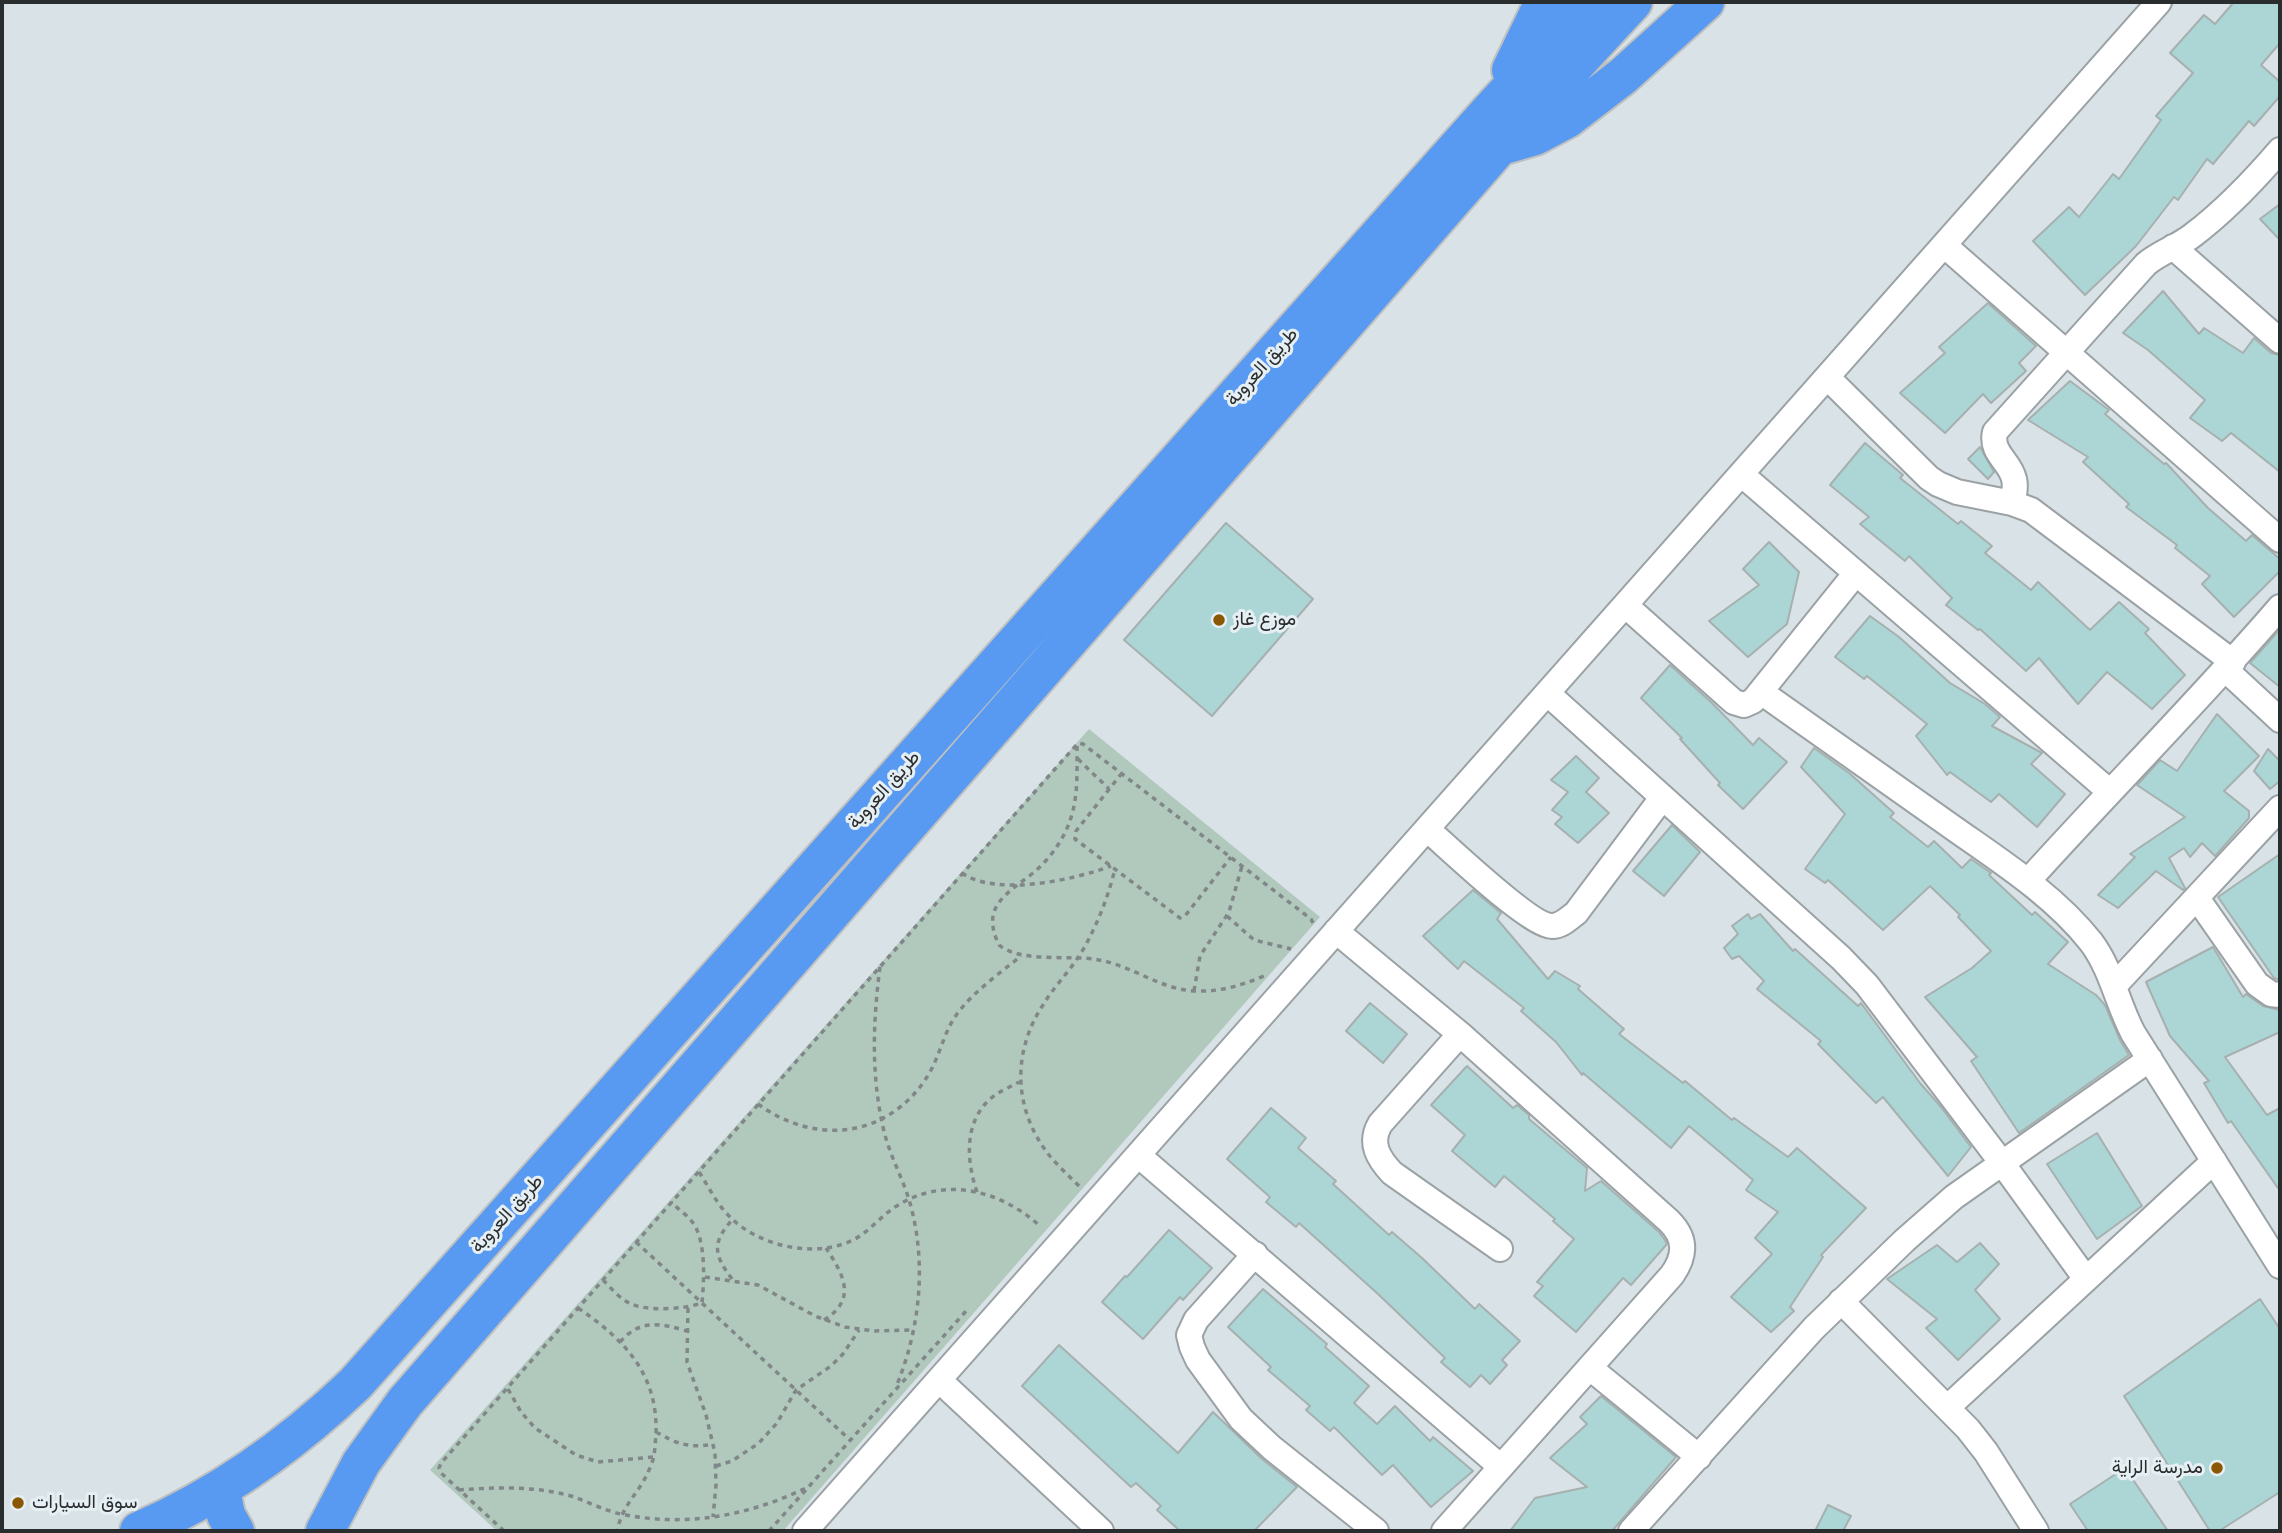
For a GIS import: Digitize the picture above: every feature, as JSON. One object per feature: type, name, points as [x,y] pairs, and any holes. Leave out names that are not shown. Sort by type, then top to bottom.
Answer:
[{"type":"highway","points":[[1544,2],[1494,130],[1535,136],[1567,119],[1623,76],[1704,2]]},
{"type":"highway","name":"طريق العروبة","points":[[325,1531],[361,1463],[405,1402],[1494,130],[1590,2]]},
{"type":"highway","name":"طريق العروبة","points":[[139,1531],[221,1490],[287,1444],[355,1384],[1494,130],[1633,2]]},
{"type":"highway","points":[[221,1490],[226,1515],[235,1531]]},
{"type":"street","points":[[805,1531],[1138,1155],[1293,957],[1336,931],[2159,2]]},
{"type":"street","points":[[2012,503],[2015,481],[1996,450],[1995,432],[2146,264],[2200,229],[2280,150]]},
{"type":"street","points":[[1944,245],[2280,540]]},
{"type":"street","points":[[2173,247],[2280,341]]},
{"type":"street","points":[[1827,377],[1929,478],[1957,492],[2012,503],[2039,516],[2229,666],[2280,720]]},
{"type":"street","points":[[1741,474],[2109,791]]},
{"type":"street","points":[[1625,606],[1734,702],[1738,705],[1749,704],[1856,573]]},
{"type":"street","points":[[2028,881],[2109,791],[2229,666],[2280,607]]},
{"type":"street","points":[[1761,692],[2028,881],[2089,940],[2115,985],[2124,1017],[2280,1266]]},
{"type":"street","points":[[1547,694],[1841,958],[1867,985],[2086,1279]]},
{"type":"street","points":[[1427,829],[1522,911],[1540,923],[1560,925],[1576,913],[1662,797]]},
{"type":"street","points":[[2115,985],[2280,808]]},
{"type":"street","points":[[2197,898],[2258,984],[2271,994],[2280,995]]},
{"type":"street","points":[[1336,931],[1460,1034],[1669,1220],[1682,1241],[1683,1253],[1672,1275],[1444,1531]]},
{"type":"street","points":[[1460,1034],[1380,1124],[1374,1143],[1381,1161],[1392,1173],[1500,1249]]},
{"type":"street","points":[[1631,1531],[1840,1301],[1905,1240],[1954,1197],[2150,1059]]},
{"type":"street","points":[[1138,1155],[1501,1467]]},
{"type":"street","points":[[1948,1407],[2214,1161]]},
{"type":"street","points":[[1255,1254],[1196,1320],[1189,1335],[1192,1347],[1198,1360],[1241,1419],[1272,1448],[1376,1531]]},
{"type":"street","points":[[1840,1301],[1948,1407],[1986,1452],[2036,1531]]},
{"type":"street","points":[[1590,1368],[1699,1457]]},
{"type":"street","points":[[939,1380],[1101,1531]]},
{"type":"path","points":[[1076,744],[1078,784],[1070,821],[1050,856],[997,904],[993,922],[999,945],[1012,954],[1078,958],[1116,964],[1160,984],[1194,991],[1232,988],[1267,975],[1258,985]]},
{"type":"path","points":[[504,1531],[440,1471],[440,1466],[1076,744],[1083,744],[1231,857],[1311,919],[1311,926]]},
{"type":"path","points":[[1077,757],[1109,789]]},
{"type":"path","points":[[1122,773],[1074,836],[1113,867],[1180,918],[1185,916],[1231,857]]},
{"type":"path","points":[[1194,991],[1200,956],[1227,916],[1242,866]]},
{"type":"path","points":[[962,873],[971,879],[990,884],[1019,884],[1076,877],[1113,867]]},
{"type":"path","points":[[1079,1186],[1048,1154],[1039,1139],[1024,1103],[1019,1082],[1023,1051],[1034,1020],[1078,958],[1103,909],[1113,867]]},
{"type":"path","points":[[1227,916],[1254,940],[1293,957],[1298,941]]},
{"type":"path","points":[[758,1104],[779,1117],[815,1129],[850,1129],[882,1121],[906,1102],[926,1079],[949,1027],[964,1005],[1022,955]]},
{"type":"path","points":[[880,965],[874,1040],[875,1069],[882,1121],[892,1158],[909,1200],[919,1265],[914,1330],[909,1354],[895,1391]]},
{"type":"path","points":[[977,1192],[969,1160],[972,1129],[986,1103],[1019,1082]]},
{"type":"path","points":[[699,1171],[719,1205],[743,1228],[771,1242],[800,1247],[839,1245],[858,1237],[895,1207],[909,1200],[944,1191],[977,1192],[1009,1202],[1024,1211],[1041,1227]]},
{"type":"path","points":[[671,1202],[696,1228],[705,1277],[702,1303]]},
{"type":"path","points":[[732,1279],[720,1263],[717,1245],[722,1231],[733,1219]]},
{"type":"path","points":[[636,1242],[850,1441]]},
{"type":"path","points":[[824,1320],[839,1308],[845,1289],[840,1270],[826,1247]]},
{"type":"path","points":[[705,1277],[758,1285],[824,1320],[859,1330],[914,1330]]},
{"type":"path","points":[[603,1280],[626,1301],[638,1306],[688,1308],[702,1303]]},
{"type":"path","points":[[578,1308],[620,1342],[640,1365],[649,1384],[656,1416],[654,1457],[644,1481],[621,1515],[617,1531]]},
{"type":"path","points":[[688,1308],[686,1349],[690,1373],[706,1415],[716,1466],[713,1517]]},
{"type":"path","points":[[769,1531],[968,1309]]},
{"type":"path","points":[[620,1342],[638,1327],[660,1325],[687,1331]]},
{"type":"path","points":[[716,1466],[732,1461],[759,1443],[777,1423],[796,1390],[831,1366],[843,1354],[859,1330]]},
{"type":"path","points":[[508,1388],[521,1412],[535,1428],[576,1455],[598,1462],[654,1457]]},
{"type":"path","points":[[656,1432],[682,1445],[713,1444]]},
{"type":"path","points":[[459,1490],[540,1490],[570,1496],[621,1515],[653,1519],[713,1517],[760,1507],[811,1485]]},
{"type":"green space","points":[[1089,729],[1320,917],[783,1531],[497,1531],[430,1470]]},
{"type":"building","points":[[2234,2],[2280,2],[2280,43],[2261,65],[2280,82],[2280,96],[2254,126],[2249,121],[2213,164],[2207,159],[2178,200],[2174,197],[2136,246],[2085,295],[2033,241],[2069,207],[2079,217],[2113,174],[2119,179],[2161,120],[2156,116],[2193,73],[2170,53],[2204,15],[2215,24]]},
{"type":"building","points":[[2280,204],[2280,240],[2260,219]]},
{"type":"building","points":[[2163,291],[2199,334],[2204,328],[2243,353],[2254,338],[2271,353],[2280,355],[2280,472],[2231,433],[2222,441],[2190,418],[2205,400],[2148,350],[2123,333]]},
{"type":"building","points":[[1988,303],[2036,346],[2019,363],[2026,371],[1991,403],[1983,394],[1945,433],[1900,393],[1945,353],[1939,347]]},
{"type":"building","points":[[2070,381],[2109,410],[2105,414],[2166,463],[2208,508],[2246,541],[2252,535],[2280,559],[2280,571],[2234,617],[2202,584],[2210,576],[2175,548],[2177,545],[2126,507],[2129,504],[2083,462],[2088,457],[2028,420]]},
{"type":"building","points":[[1865,443],[1903,475],[1900,478],[1958,524],[1961,521],[1992,546],[1985,553],[2031,590],[2038,582],[2090,630],[2119,602],[2149,629],[2145,633],[2185,675],[2152,709],[2107,672],[2078,704],[2039,658],[2026,671],[1980,629],[1946,605],[1952,598],[1909,556],[1905,561],[1860,524],[1869,517],[1830,485]]},
{"type":"building","points":[[1980,447],[1994,472],[1988,479],[1968,459]]},
{"type":"building","name":"موزع غاز","points":[[1226,523],[1313,599],[1212,716],[1124,640]]},
{"type":"building","points":[[1769,542],[1799,572],[1787,624],[1748,657],[1709,621],[1759,585],[1743,569]]},
{"type":"building","points":[[1870,616],[1899,637],[1950,683],[1985,704],[2000,717],[1992,726],[2042,753],[2031,764],[2065,794],[2037,827],[1999,794],[1991,802],[1950,772],[1947,775],[1916,736],[1927,724],[1867,676],[1864,679],[1835,657]]},
{"type":"building","points":[[2280,629],[2280,687],[2250,663]]},
{"type":"building","points":[[1670,665],[1753,745],[1759,738],[1787,762],[1743,809],[1718,785],[1720,783],[1680,739],[1682,738],[1641,698]]},
{"type":"building","points":[[2217,714],[2259,756],[2224,791],[2249,811],[2249,818],[2215,856],[2202,843],[2190,857],[2184,848],[2169,858],[2185,888],[2183,890],[2156,871],[2118,908],[2098,895],[2135,857],[2130,854],[2185,817],[2137,785],[2160,760],[2177,771]]},
{"type":"building","points":[[1814,748],[1849,773],[1894,813],[1890,817],[1928,847],[1934,841],[1962,868],[1971,859],[1991,873],[1989,875],[2032,915],[2035,912],[2068,942],[2048,964],[2096,995],[2105,1005],[2129,1055],[2019,1133],[1971,1061],[1977,1057],[1925,997],[1972,968],[1991,951],[1930,886],[1883,930],[1828,880],[1825,883],[1805,869],[1845,814],[1801,767]]},
{"type":"building","points":[[2268,749],[2280,761],[2280,781],[2270,789],[2254,771]]},
{"type":"building","points":[[1576,756],[1599,778],[1586,792],[1609,813],[1578,843],[1555,824],[1562,817],[1552,810],[1568,792],[1551,780]]},
{"type":"building","points":[[1672,825],[1700,852],[1664,896],[1633,871]]},
{"type":"building","points":[[2280,854],[2280,980],[2274,978],[2218,897]]},
{"type":"building","points":[[1473,890],[1501,913],[1497,919],[1548,979],[1555,971],[1580,986],[1578,989],[1624,1029],[1619,1034],[1683,1083],[1685,1081],[1732,1120],[1734,1118],[1788,1157],[1797,1148],[1866,1208],[1821,1255],[1823,1257],[1790,1307],[1794,1311],[1771,1332],[1731,1297],[1772,1254],[1755,1238],[1778,1212],[1746,1190],[1753,1180],[1689,1126],[1671,1148],[1583,1073],[1582,1075],[1556,1042],[1521,1011],[1524,1008],[1464,961],[1458,969],[1423,936]]},
{"type":"building","points":[[1748,914],[1751,919],[1760,914],[1793,951],[1795,949],[1858,1006],[1861,1003],[1941,1107],[1971,1147],[1948,1176],[1883,1097],[1876,1103],[1818,1044],[1821,1041],[1757,989],[1764,981],[1739,956],[1732,959],[1724,948],[1738,934],[1732,926]]},
{"type":"building","points":[[2213,947],[2243,997],[2246,994],[2263,1006],[2280,1010],[2280,1032],[2225,1057],[2267,1115],[2280,1108],[2280,1191],[2231,1121],[2228,1123],[2204,1083],[2209,1081],[2170,1036],[2146,982]]},
{"type":"building","points":[[1370,1003],[1407,1034],[1383,1063],[1346,1031]]},
{"type":"building","points":[[1467,1066],[1513,1108],[1517,1105],[1529,1115],[1529,1119],[1587,1168],[1585,1191],[1601,1181],[1659,1232],[1667,1244],[1631,1285],[1623,1278],[1576,1332],[1534,1296],[1543,1286],[1537,1282],[1574,1239],[1553,1221],[1555,1219],[1504,1176],[1495,1187],[1452,1151],[1465,1135],[1431,1105]]},
{"type":"building","points":[[1271,1108],[1306,1138],[1298,1148],[1336,1181],[1333,1184],[1389,1235],[1392,1232],[1422,1258],[1475,1309],[1479,1304],[1520,1341],[1502,1360],[1507,1365],[1490,1384],[1481,1375],[1470,1387],[1441,1362],[1445,1358],[1378,1294],[1299,1223],[1296,1227],[1266,1202],[1270,1197],[1227,1159]]},
{"type":"building","points":[[2097,1133],[2142,1206],[2097,1239],[2047,1164]]},
{"type":"building","points":[[1169,1230],[1212,1268],[1183,1300],[1180,1297],[1143,1339],[1102,1302]]},
{"type":"building","points":[[1980,1243],[1999,1264],[1975,1290],[2000,1319],[1958,1360],[1926,1328],[1937,1319],[1887,1279],[1937,1245],[1957,1262]]},
{"type":"building","points":[[1263,1289],[1327,1344],[1325,1347],[1369,1386],[1354,1403],[1377,1424],[1395,1406],[1430,1441],[1433,1437],[1473,1471],[1431,1507],[1393,1465],[1382,1475],[1334,1427],[1330,1431],[1306,1410],[1310,1406],[1268,1370],[1271,1367],[1228,1327]]},
{"type":"building","points":[[2260,1299],[2280,1329],[2280,1492],[2219,1531],[2210,1531],[2124,1396]]},
{"type":"building","points":[[1059,1345],[1178,1453],[1213,1412],[1262,1459],[1297,1487],[1254,1531],[1180,1531],[1157,1510],[1161,1506],[1136,1483],[1131,1487],[1022,1386]]},
{"type":"building","points":[[1601,1396],[1676,1457],[1612,1531],[1510,1531],[1535,1498],[1587,1487],[1550,1458],[1587,1424],[1580,1417]]},
{"type":"building","points":[[2125,1468],[2168,1531],[2088,1531],[2070,1504]]},
{"type":"building","points":[[1828,1505],[1851,1516],[1843,1531],[1815,1531]]},
{"type":"place","name":"موزع غاز","points":[[1219,620]]},
{"type":"place","name":"مدرسة الراية","points":[[2217,1468]]},
{"type":"place","name":"سوق السيارات","points":[[18,1503]]}]
